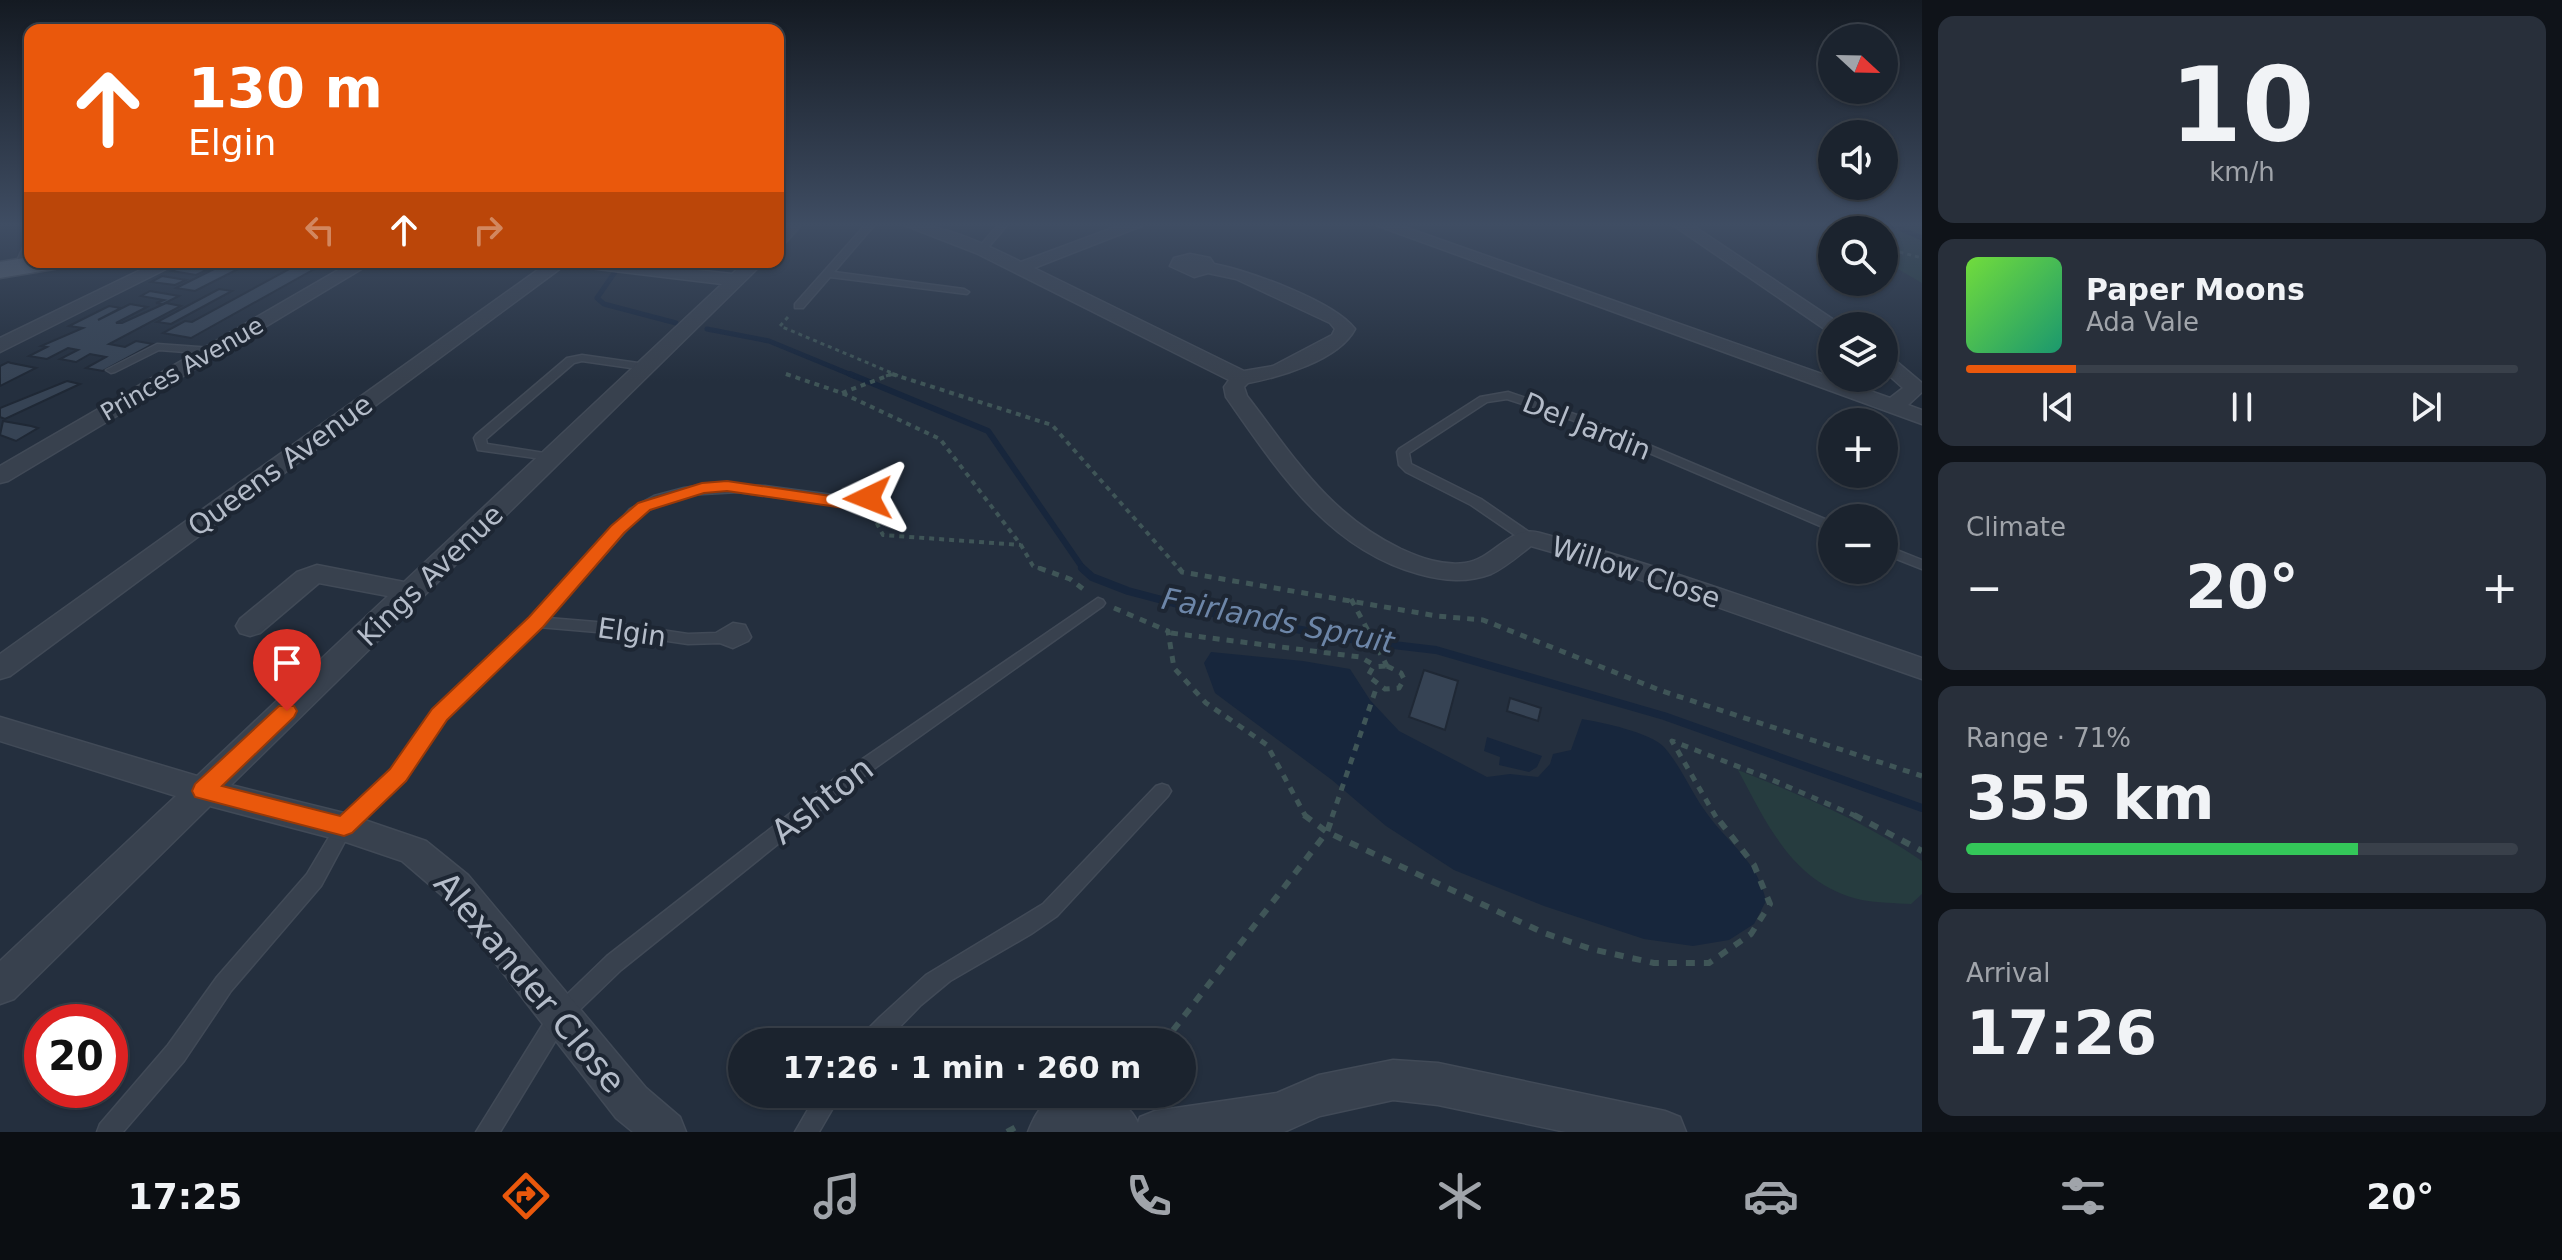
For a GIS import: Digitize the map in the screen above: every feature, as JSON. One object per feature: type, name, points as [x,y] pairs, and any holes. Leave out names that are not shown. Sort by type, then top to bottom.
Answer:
[{"type":"street","points":[[0,346],[143,276]]},
{"type":"street","name":"Princes Avenue","points":[[0,476],[340,276]]},
{"type":"street","name":"Queens Avenue","points":[[0,669],[541,276]]},
{"type":"street","points":[[700,276],[736,280]]},
{"type":"street","name":"Kings Avenue","points":[[0,986],[740,276]]},
{"type":"street","points":[[1039,276],[1241,378],[1279,371],[1340,339],[1345,329],[1337,319],[1243,276]]},
{"type":"street","points":[[1526,276],[1922,417]]},
{"type":"street","points":[[1757,276],[1818,316]]},
{"type":"street","points":[[1892,407],[1913,390],[1913,385],[1898,373]]},
{"type":"street","name":"Willow Close","points":[[1241,378],[1234,387],[1237,397],[1304,491],[1354,536],[1408,562],[1451,572],[1471,571],[1486,566],[1527,537],[1610,560],[1922,669]]},
{"type":"street","points":[[250,626],[306,578],[317,574],[412,592]]},
{"type":"street","name":"Alexander Close","points":[[0,729],[203,791],[344,827],[414,851],[456,886],[631,1103],[665,1132]]},
{"type":"street","points":[[1155,1132],[1277,1123],[1319,1096],[1393,1080],[1438,1084],[1665,1132]]},
{"type":"street","points":[[1049,1132],[1061,1114],[1080,1108],[1101,1112],[1120,1132]]},
{"type":"lane","points":[[799,306],[827,276]]},
{"type":"lane","points":[[843,276],[964,292]]},
{"type":"lane","points":[[111,370],[157,347],[212,351]]},
{"type":"lane","points":[[553,458],[482,447],[480,438],[571,360],[582,358],[645,367]]},
{"type":"lane","name":"Del Jardin","points":[[1527,537],[1476,502],[1410,469],[1405,465],[1403,452],[1484,399],[1508,395],[1576,418],[1818,521]]},
{"type":"lane","points":[[108,1132],[176,1053],[224,984],[314,880],[344,827],[398,775],[439,715],[536,622],[618,530],[644,506],[702,488],[727,486],[858,504],[865,502]]},
{"type":"lane","points":[[1898,555],[1922,565]]},
{"type":"lane","name":"Ashton","points":[[487,1132],[560,1015],[614,963],[848,778],[1098,603]]},
{"type":"lane","name":"Elgin","points":[[536,622],[688,639],[722,638]]},
{"type":"lane","points":[[884,1028],[944,974],[1030,926],[1050,910],[1162,791]]},
{"type":"lane","points":[[806,1132],[821,1108]]},
{"type":"path","points":[[799,306],[780,326],[892,374],[1052,425],[1182,572],[1437,616],[1483,620],[1662,691],[1922,776]]},
{"type":"path","points":[[786,374],[842,393],[940,439],[1021,545],[1033,566],[1070,579],[1098,603],[1123,609],[1168,631],[1174,668],[1206,703],[1267,745],[1305,817],[1327,832],[1544,933],[1591,949],[1654,963],[1709,963],[1751,934],[1770,904],[1765,882],[1751,856],[1715,816],[1672,741],[1792,785],[1868,820],[1922,851]]},
{"type":"path","points":[[842,393],[892,374]]},
{"type":"path","points":[[865,502],[883,535],[1021,545]]},
{"type":"path","points":[[1351,599],[1387,666]]},
{"type":"path","points":[[1171,633],[1360,657],[1376,666],[1387,666],[1401,673],[1403,684],[1393,690],[1377,686],[1368,676],[1376,666]]},
{"type":"path","points":[[1175,1028],[1327,832],[1377,686]]},
{"type":"green space","points":[[1910,276],[1922,276],[1922,283]]},
{"type":"green space","points":[[1738,770],[1855,821],[1922,861],[1922,894],[1911,904],[1874,902],[1838,892],[1818,881],[1801,867],[1772,832]]},
{"type":"water","points":[[1211,652],[1350,669],[1370,700],[1399,731],[1487,777],[1510,774],[1538,777],[1550,764],[1553,754],[1571,750],[1582,719],[1649,737],[1664,747],[1708,815],[1750,865],[1766,901],[1754,924],[1729,940],[1693,946],[1644,939],[1544,906],[1454,870],[1386,826],[1332,780],[1215,693],[1204,663]]},
{"type":"water","points":[[1487,737],[1542,756],[1537,767],[1529,772],[1499,765],[1500,757],[1484,751]]},
{"type":"building","points":[[162,276],[186,280],[175,285],[151,282]]},
{"type":"building","points":[[200,276],[225,276],[195,291],[176,288]]},
{"type":"building","points":[[277,276],[302,276],[191,338],[163,333],[185,321],[192,322]]},
{"type":"building","points":[[219,289],[232,291],[171,324],[157,322]]},
{"type":"building","points":[[150,291],[179,296],[163,304],[156,303],[164,300],[141,296]]},
{"type":"building","points":[[166,303],[181,306],[109,344],[125,347],[136,341],[153,344],[103,371],[86,368],[106,357],[90,354],[76,362],[60,359],[78,350],[68,348],[47,359],[29,356],[47,347],[41,346],[83,328],[69,326],[109,306],[121,308],[98,320],[130,304],[147,307],[116,323],[122,323]]},
{"type":"building","points":[[8,362],[36,368],[0,386],[0,366]]},
{"type":"building","points":[[67,381],[80,384],[5,419],[0,417],[0,408]]},
{"type":"building","points":[[3,421],[38,428],[16,441],[0,435]]},
{"type":"building","points":[[1424,670],[1458,681],[1445,730],[1409,717]]},
{"type":"building","points":[[1510,698],[1541,708],[1538,721],[1507,711]]},
{"type":"waterway","name":"Fairlands Spruit","points":[[612,276],[597,298],[604,304],[676,323]]},
{"type":"waterway","name":"Fairlands Spruit","points":[[707,329],[769,341],[854,376]]},
{"type":"waterway","name":"Fairlands Spruit","points":[[850,374],[988,431],[1084,569]]},
{"type":"waterway","name":"Fairlands Spruit","points":[[1084,569],[1092,577],[1128,591],[1223,616],[1368,642],[1436,650],[1664,716],[1922,808]]},
{"type":"route","points":[[287,711],[203,791],[344,827],[398,775],[439,715],[536,622],[618,530],[644,506],[716,486],[851,504],[865,502],[868,498]]}]
